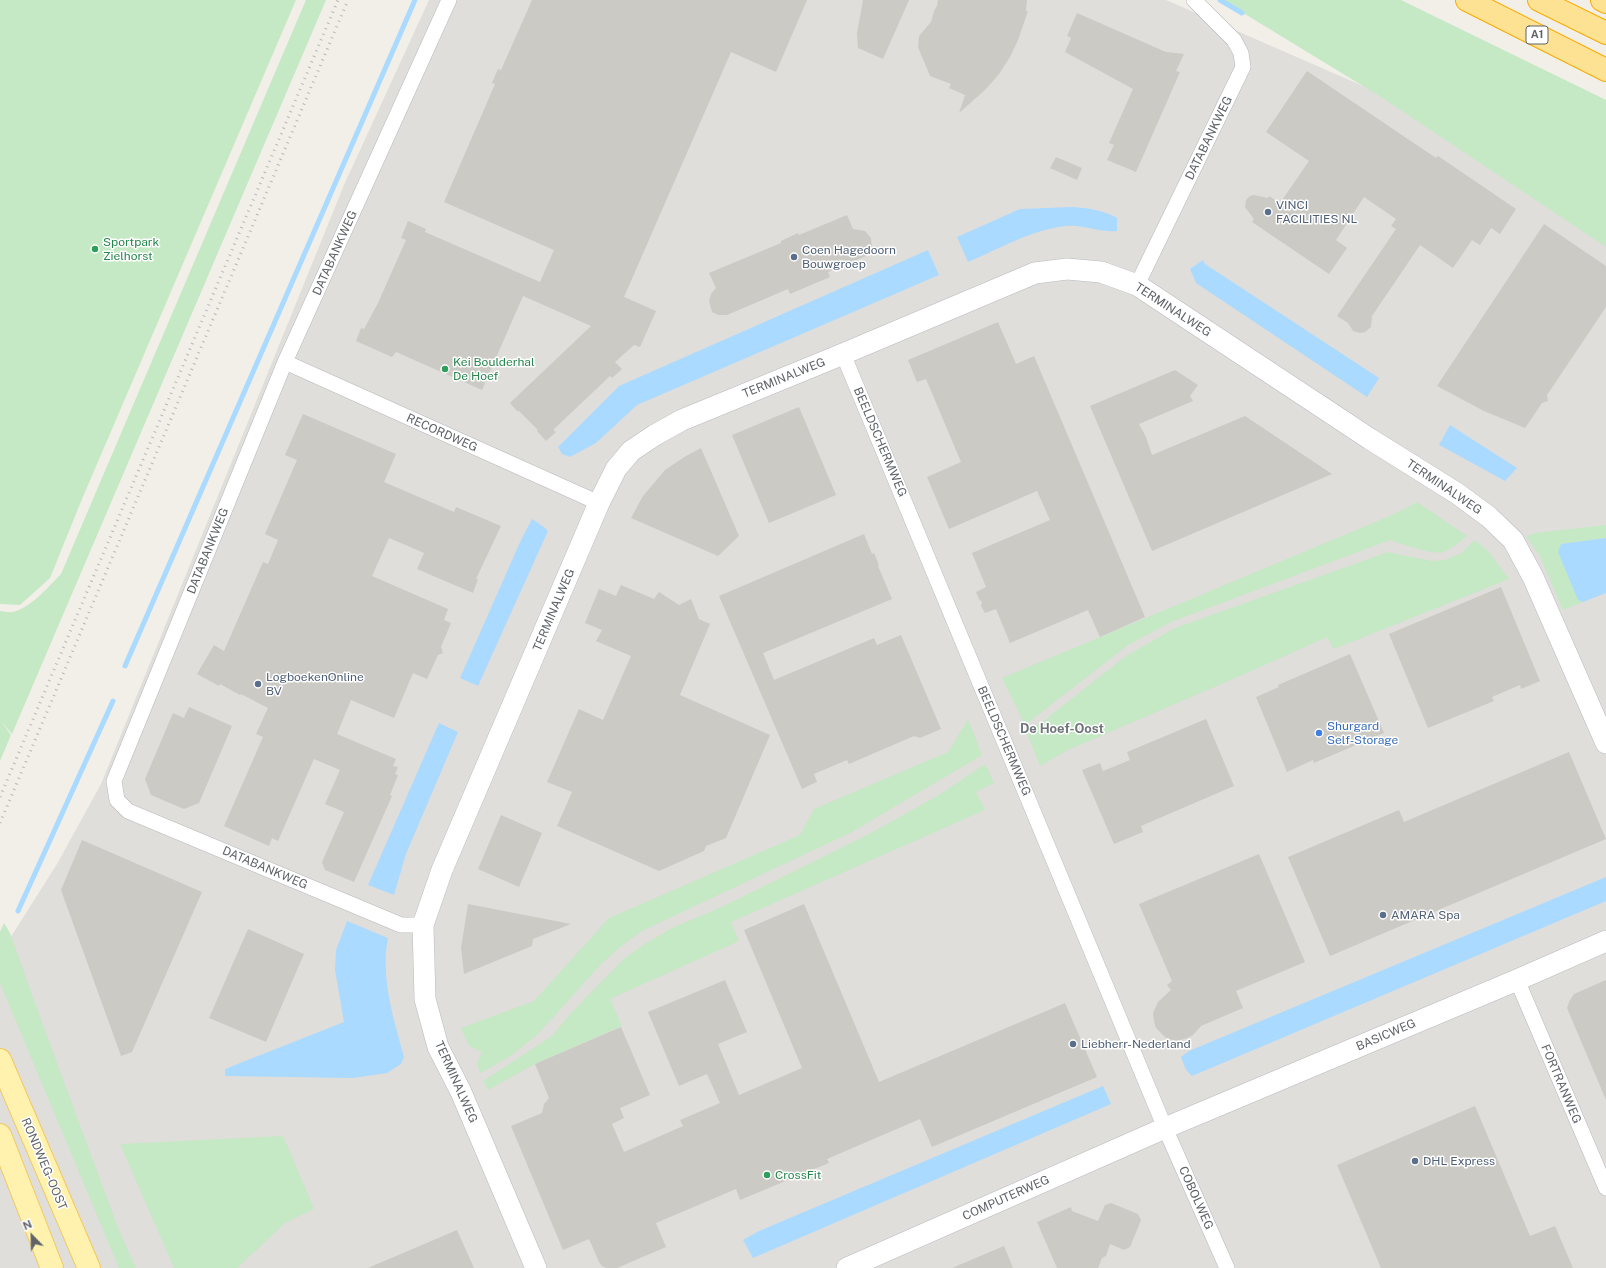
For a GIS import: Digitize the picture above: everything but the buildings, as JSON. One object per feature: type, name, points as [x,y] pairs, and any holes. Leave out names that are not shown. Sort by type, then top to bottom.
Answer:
[{"type":"highway","name":"A1","points":[[1467,0],[1606,70]]},
{"type":"highway","points":[[1540,0],[1606,33]]},
{"type":"highway","points":[[1602,0],[1606,2]]},
{"type":"main road","name":"RONDWEG-OOST","points":[[0,1060],[89,1268]]},
{"type":"main road","points":[[0,1135],[52,1268]]},
{"type":"street","name":"DATABANKWEG","points":[[423,925],[401,925],[393,922],[128,811],[117,800],[114,781],[285,362],[448,0]]},
{"type":"street","name":"DATABANKWEG","points":[[1137,285],[1243,67],[1242,53],[1234,40],[1194,0]]},
{"type":"street","name":"TERMINALWEG","points":[[536,1268],[464,1099],[438,1047],[425,999],[423,925],[442,870],[599,503],[616,469],[631,450],[654,435],[682,420],[1035,273],[1067,269],[1101,272],[1137,285],[1370,439],[1458,494],[1489,517],[1513,540],[1533,577],[1606,743]]},
{"type":"street","name":"BEELDSCHERMWEG","points":[[843,354],[1165,1128]]},
{"type":"street","name":"RECORDWEG","points":[[285,362],[599,503]]},
{"type":"street","name":"BASICWEG","points":[[1165,1128],[1606,941]]},
{"type":"street","name":"FORTRANWEG","points":[[1517,980],[1606,1188]]},
{"type":"street","name":"COMPUTERWEG","points":[[847,1268],[1165,1128]]},
{"type":"street","name":"COBOLWEG","points":[[1165,1128],[1227,1268]]},
{"type":"shaded area","points":[[429,0],[1166,0],[1606,192],[1606,1268],[0,1268],[0,954],[57,864],[101,784],[344,185]]},
{"type":"green space","name":"Sportpark Zielhorst","points":[[0,0],[296,0],[82,499],[50,578],[20,605],[0,604]]},
{"type":"green space","points":[[306,0],[326,0],[12,734],[1,721],[11,735],[0,761],[0,611],[13,612],[27,606],[61,574]]},
{"type":"green space","points":[[1222,0],[1401,0],[1606,100],[1606,247],[1381,97]]},
{"type":"green space","points":[[1417,502],[1467,536],[1450,549],[1438,553],[1416,549],[1390,540],[1171,622],[1128,645],[1025,725],[1002,678],[1392,515]]},
{"type":"green space","points":[[1606,525],[1606,538],[1561,544],[1578,600],[1583,602],[1563,610],[1540,556],[1526,536],[1536,533]]},
{"type":"green space","points":[[1475,540],[1489,552],[1509,579],[1334,649],[1327,637],[1068,750],[1040,766],[1027,734],[1126,656],[1175,628],[1388,552],[1431,561],[1445,560],[1461,553]]},
{"type":"green space","points":[[968,719],[982,755],[852,832],[642,931],[620,947],[601,964],[537,1035],[509,1057],[480,1073],[477,1064],[482,1052],[469,1046],[461,1028],[534,1001],[609,918],[800,835],[814,809],[948,752]]},
{"type":"green space","points":[[985,764],[994,783],[976,792],[985,810],[731,922],[739,941],[610,999],[622,1026],[535,1064],[488,1090],[483,1081],[552,1036],[569,1015],[624,959],[643,945],[672,928],[726,905],[869,834],[939,795]]},
{"type":"green space","points":[[4,923],[10,933],[118,1228],[136,1268],[119,1268],[0,983],[0,932]]},
{"type":"green space","points":[[283,1136],[314,1209],[285,1223],[237,1268],[174,1268],[120,1144]]},
{"type":"water","points":[[1072,207],[1095,210],[1117,218],[1117,231],[1104,231],[1072,226],[1052,228],[1015,241],[968,262],[957,237],[1020,209]]},
{"type":"water","points":[[928,250],[939,275],[637,405],[596,443],[570,457],[562,454],[558,447],[619,386]]},
{"type":"water","points":[[1203,260],[1205,264],[1379,378],[1367,397],[1196,283],[1190,269]]},
{"type":"water","points":[[1450,425],[1517,468],[1505,481],[1439,445]]},
{"type":"water","points":[[532,519],[548,531],[478,686],[460,678],[521,540]]},
{"type":"water","points":[[1606,538],[1606,593],[1583,602],[1578,600],[1558,552],[1561,544]]},
{"type":"water","points":[[439,723],[458,732],[406,854],[394,895],[368,885]]},
{"type":"water","points":[[1606,877],[1606,901],[1192,1076],[1186,1070],[1181,1057],[1189,1051]]},
{"type":"water","points":[[347,921],[388,938],[386,953],[387,983],[392,1013],[404,1057],[401,1064],[387,1073],[353,1078],[225,1076],[225,1069],[344,1022],[335,970],[336,950]]},
{"type":"water","points":[[1103,1086],[1111,1104],[753,1258],[743,1240],[759,1231]]},
{"type":"waterway","points":[[125,666],[415,0]]},
{"type":"waterway","points":[[1220,0],[1242,13]]},
{"type":"waterway","points":[[18,911],[113,701]]},
{"type":"railway","points":[[0,797],[338,0]]},
{"type":"railway","points":[[0,823],[348,0]]},
{"type":"place","name":"VINCI FACILITIES NL","points":[[1268,212]]},
{"type":"place","name":"Sportpark Zielhorst","points":[[95,249]]},
{"type":"place","name":"Coen Hagedoorn Bouwgroep","points":[[794,257]]},
{"type":"place","name":"Kei Boulderhal De Hoef","points":[[445,369]]},
{"type":"place","name":"LogboekenOnline BV","points":[[258,684]]},
{"type":"place","name":"Shurgard Self-Storage","points":[[1319,733]]},
{"type":"place","name":"AMARA Spa","points":[[1383,915]]},
{"type":"place","name":"Liebherr-Nederland","points":[[1073,1044]]},
{"type":"place","name":"DHL Express","points":[[1415,1161]]},
{"type":"place","name":"CrossFit","points":[[767,1175]]},
{"type":"district","name":"De Hoef-Oost","points":[[1062,729]]}]
